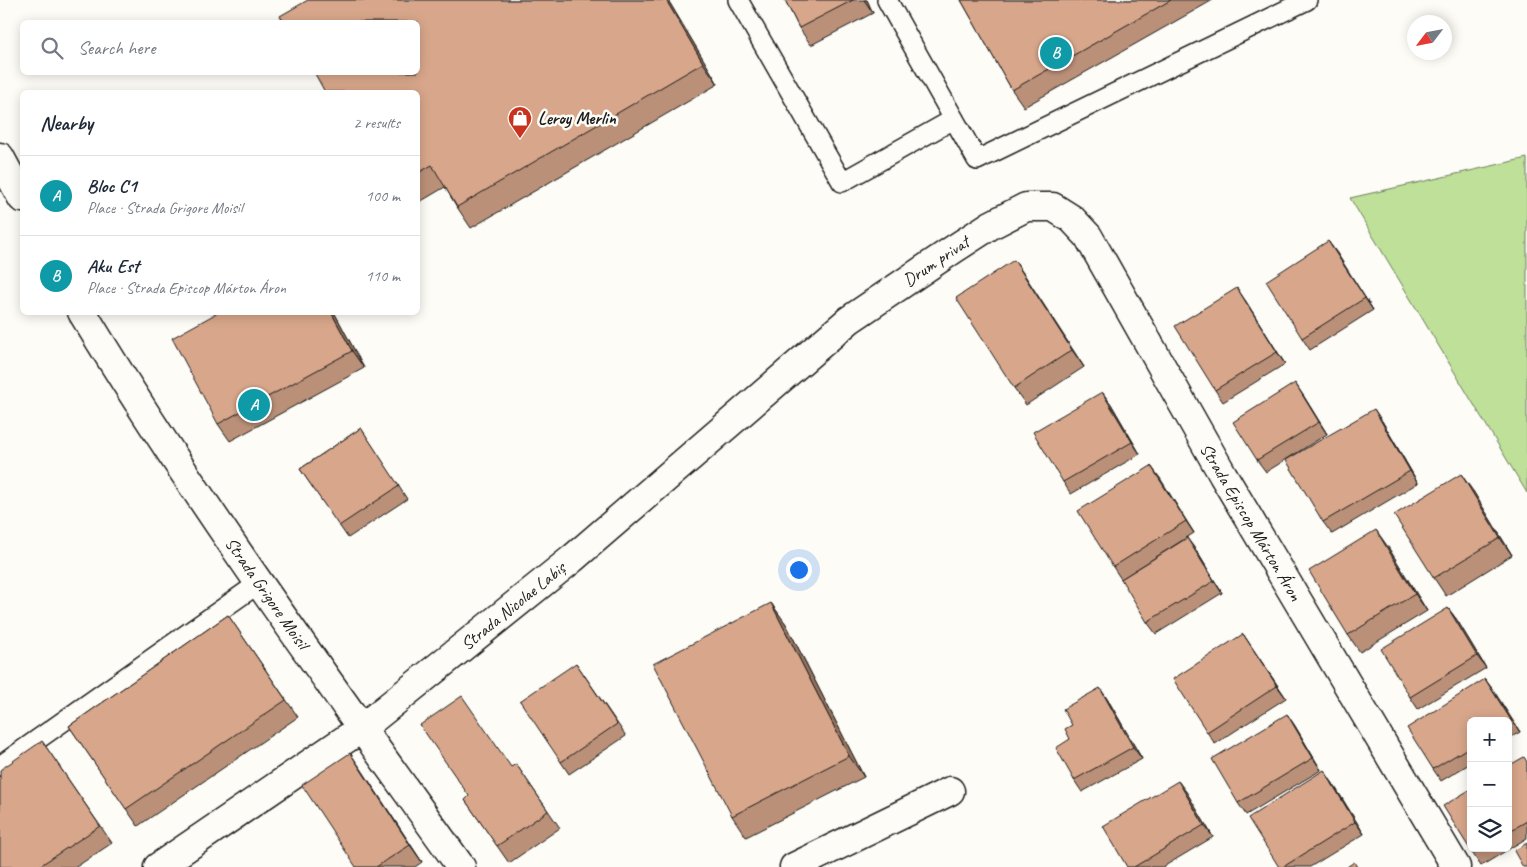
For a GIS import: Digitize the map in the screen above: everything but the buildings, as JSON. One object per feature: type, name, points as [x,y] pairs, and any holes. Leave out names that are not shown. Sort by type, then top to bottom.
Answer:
[{"type":"street","points":[[0,157],[20,194]]},
{"type":"street","name":"Drum privat","points":[[850,320],[991,225],[1026,207]]},
{"type":"street","name":"Strada Episcop Márton Áron","points":[[1026,207],[1053,207],[1072,219],[1088,236],[1223,476],[1456,867]]},
{"type":"street","name":"Strada Grigore Moisil","points":[[84,315],[133,396],[259,583],[461,867]]},
{"type":"street","name":"Strada Nicolae Labiș","points":[[158,867],[362,728],[572,559],[850,320]]},
{"type":"street","points":[[794,867],[950,791]]},
{"type":"lane","points":[[738,0],[842,182],[954,118]]},
{"type":"lane","points":[[888,0],[977,160],[1307,0]]},
{"type":"lane","points":[[0,766],[259,583]]},
{"type":"green space","points":[[1527,158],[1527,493],[1350,198]]},
{"type":"place","name":"Aku Est","points":[[1056,53]]},
{"type":"place","name":"Leroy Merlin","points":[[520,139]]},
{"type":"place","name":"Bloc C1","points":[[254,405]]}]
